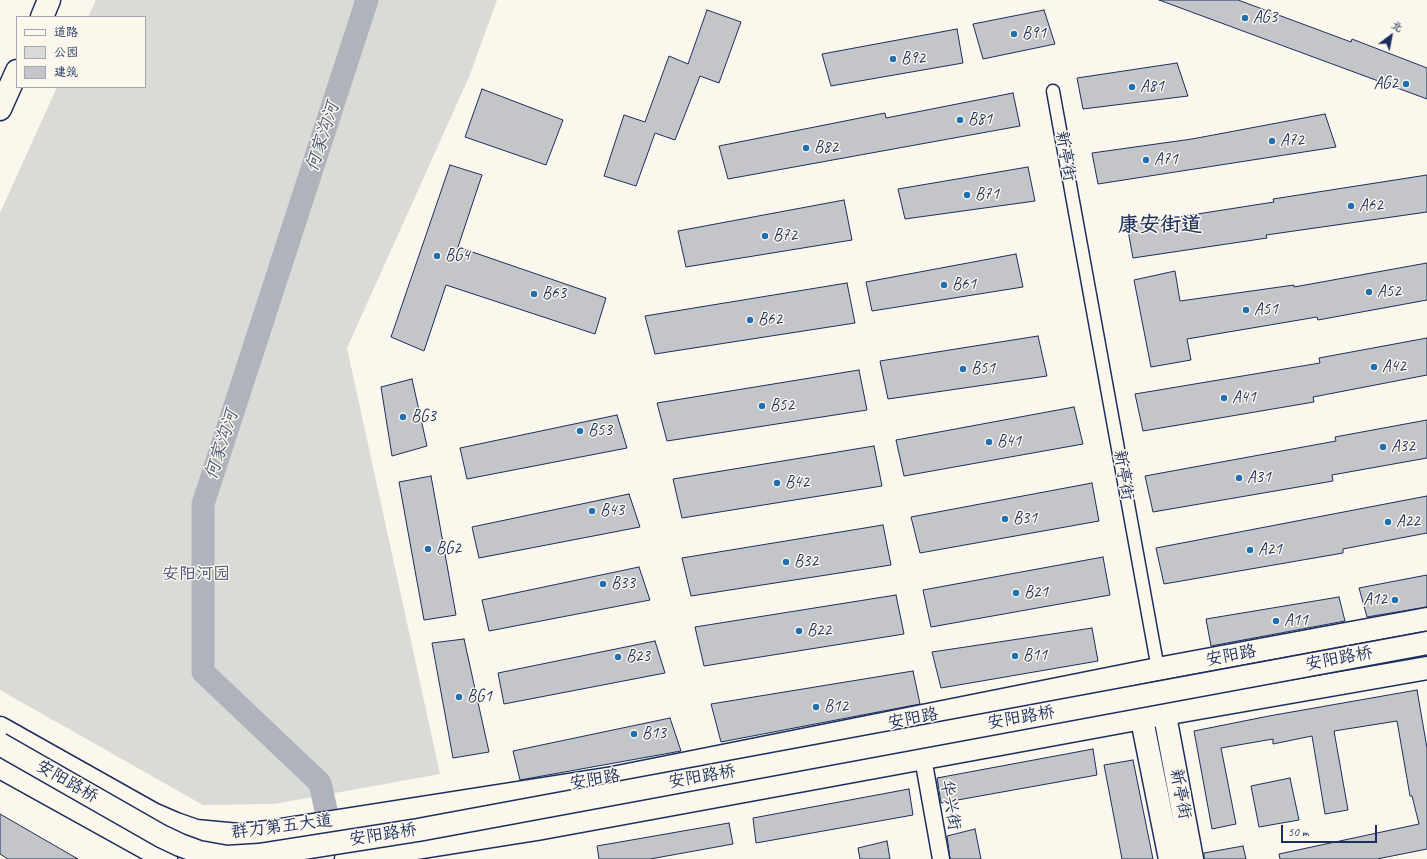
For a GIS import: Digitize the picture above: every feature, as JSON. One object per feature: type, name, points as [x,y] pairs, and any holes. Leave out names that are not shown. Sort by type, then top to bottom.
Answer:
[{"type":"main road","points":[[42,16],[50,0]]},
{"type":"main road","points":[[0,109],[16,73]]},
{"type":"main road","name":"安阳路","points":[[398,811],[613,778],[1158,669],[1427,619]]},
{"type":"main road","name":"安阳路桥","points":[[0,744],[161,836],[199,852],[227,857],[253,855],[434,827],[1427,643]]},
{"type":"main road","points":[[346,859],[537,829],[1141,718],[1427,668]]},
{"type":"main road","name":"新亭街","points":[[1158,669],[1164,714],[1192,859]]},
{"type":"main road","points":[[1135,674],[1141,718],[1170,859]]},
{"type":"main road","name":"群力第五大道","points":[[0,728],[152,814],[196,831],[220,834],[268,832],[398,811]]},
{"type":"main road","points":[[0,767],[166,859]]},
{"type":"street","name":"新亭街","points":[[1053,91],[1158,669]]},
{"type":"street","name":"华兴街","points":[[923,758],[941,859]]},
{"type":"green space","name":"安阳河园","points":[[96,0],[497,0],[469,77],[347,348],[440,774],[274,804],[203,805],[0,690],[0,213],[57,88],[146,88],[146,16],[88,16]]},
{"type":"building","points":[[1159,0],[1238,0],[1351,42],[1352,39],[1427,68],[1427,99]]},
{"type":"building","points":[[707,10],[741,22],[719,83],[700,76],[675,140],[655,133],[636,186],[604,176],[624,115],[645,122],[669,56],[688,64]]},
{"type":"building","name":"B91","points":[[1044,10],[1055,44],[983,59],[973,24]]},
{"type":"building","name":"B92","points":[[957,29],[963,63],[831,86],[822,54]]},
{"type":"building","name":"A81","points":[[1177,63],[1188,96],[1083,109],[1077,78]]},
{"type":"building","points":[[482,89],[563,120],[546,165],[465,137]]},
{"type":"building","points":[[1013,93],[1020,126],[728,179],[719,146],[885,113],[886,118]]},
{"type":"building","points":[[1325,114],[1336,147],[1098,184],[1092,153],[1192,139]]},
{"type":"building","points":[[450,165],[482,175],[458,247],[606,298],[595,334],[446,285],[424,351],[391,337]]},
{"type":"building","name":"B71","points":[[1028,167],[1035,201],[905,219],[898,189]]},
{"type":"building","points":[[1427,175],[1427,212],[1266,235],[1267,238],[1133,258],[1127,225],[1274,202],[1273,199]]},
{"type":"building","name":"B72","points":[[844,200],[852,240],[686,267],[678,231]]},
{"type":"building","name":"B61","points":[[1016,254],[1023,287],[872,311],[866,282]]},
{"type":"building","points":[[1427,263],[1427,300],[1318,320],[1317,317],[1187,339],[1191,360],[1151,367],[1134,280],[1175,271],[1180,301],[1294,285],[1294,287]]},
{"type":"building","name":"B62","points":[[847,283],[855,323],[655,354],[645,316]]},
{"type":"building","name":"B51","points":[[1038,336],[1047,376],[888,399],[880,361]]},
{"type":"building","points":[[1427,338],[1427,375],[1313,397],[1314,402],[1143,431],[1135,394],[1320,363],[1319,358]]},
{"type":"building","name":"B52","points":[[859,370],[867,410],[667,441],[657,403]]},
{"type":"building","name":"BG3","points":[[412,379],[427,446],[392,456],[381,387]]},
{"type":"building","name":"B41","points":[[1074,407],[1083,444],[904,476],[896,440]]},
{"type":"building","name":"B53","points":[[617,415],[627,448],[467,479],[460,448]]},
{"type":"building","name":"A31","points":[[1427,420],[1427,458],[1332,475],[1333,481],[1153,512],[1145,476],[1336,441],[1335,437]]},
{"type":"building","name":"B42","points":[[874,446],[882,486],[682,518],[673,479]]},
{"type":"building","name":"BG2","points":[[431,476],[456,615],[424,620],[399,482]]},
{"type":"building","name":"B31","points":[[1092,483],[1099,521],[920,553],[911,517]]},
{"type":"building","name":"B43","points":[[629,494],[640,527],[479,558],[472,527]]},
{"type":"building","name":"A21","points":[[1427,496],[1427,533],[1343,549],[1343,553],[1164,584],[1156,548]]},
{"type":"building","name":"B32","points":[[883,525],[891,565],[691,596],[682,558]]},
{"type":"building","name":"B21","points":[[1103,557],[1110,595],[931,627],[923,590]]},
{"type":"building","name":"B33","points":[[639,567],[650,600],[489,631],[482,600]]},
{"type":"building","name":"A12","points":[[1427,575],[1427,607],[1367,617],[1359,588]]},
{"type":"building","name":"B22","points":[[896,595],[904,634],[704,666],[695,627]]},
{"type":"building","name":"A11","points":[[1339,597],[1345,621],[1211,646],[1206,619]]},
{"type":"building","name":"B11","points":[[1092,628],[1098,661],[941,688],[932,652]]},
{"type":"building","name":"BG1","points":[[464,639],[489,752],[453,758],[432,643]]},
{"type":"building","name":"B23","points":[[655,641],[665,673],[504,704],[498,673]]},
{"type":"building","name":"B12","points":[[913,671],[920,704],[721,742],[711,704]]},
{"type":"building","points":[[1417,690],[1427,748],[1427,849],[1377,859],[1280,859],[1279,854],[1419,824],[1412,796],[1410,796],[1397,721],[1334,731],[1348,810],[1325,814],[1312,736],[1273,744],[1273,739],[1221,748],[1236,824],[1212,829],[1194,731]]},
{"type":"building","name":"B13","points":[[670,718],[681,751],[520,780],[513,751]]},
{"type":"building","points":[[1093,749],[1097,775],[941,803],[937,778]]},
{"type":"building","points":[[1133,760],[1153,859],[1122,859],[1104,765]]},
{"type":"building","points":[[1290,778],[1299,820],[1259,827],[1251,786]]},
{"type":"building","points":[[909,789],[913,815],[756,843],[753,818]]},
{"type":"building","points":[[0,814],[78,859],[8,859],[0,854]]},
{"type":"building","points":[[729,823],[733,844],[650,859],[599,859],[597,846]]},
{"type":"building","points":[[975,829],[981,859],[950,859],[947,836]]},
{"type":"building","points":[[887,841],[890,859],[860,859],[858,848]]},
{"type":"building","points":[[1243,846],[1246,859],[1204,859],[1204,853]]},
{"type":"waterway","name":"何家沟河","points":[[333,842],[320,783],[203,672],[203,504],[367,0]]},
{"type":"place","name":"AG3","points":[[1245,18]]},
{"type":"place","name":"B91","points":[[1014,34]]},
{"type":"place","name":"B92","points":[[893,59]]},
{"type":"place","name":"AG2","points":[[1406,84]]},
{"type":"place","name":"A81","points":[[1132,87]]},
{"type":"place","name":"B81","points":[[960,120]]},
{"type":"place","name":"A72","points":[[1272,141]]},
{"type":"place","name":"B82","points":[[806,148]]},
{"type":"place","name":"A71","points":[[1146,160]]},
{"type":"place","name":"B71","points":[[967,195]]},
{"type":"place","name":"A62","points":[[1351,206]]},
{"type":"place","name":"B72","points":[[765,236]]},
{"type":"place","name":"BG4","points":[[437,256]]},
{"type":"place","name":"B61","points":[[944,285]]},
{"type":"place","name":"A52","points":[[1369,292]]},
{"type":"place","name":"B63","points":[[534,294]]},
{"type":"place","name":"A51","points":[[1246,310]]},
{"type":"place","name":"B62","points":[[750,320]]},
{"type":"place","name":"A42","points":[[1374,367]]},
{"type":"place","name":"B51","points":[[963,369]]},
{"type":"place","name":"A41","points":[[1224,398]]},
{"type":"place","name":"B52","points":[[762,406]]},
{"type":"place","name":"BG3","points":[[403,417]]},
{"type":"place","name":"B53","points":[[580,431]]},
{"type":"place","name":"B41","points":[[989,442]]},
{"type":"place","name":"A32","points":[[1383,447]]},
{"type":"place","name":"A31","points":[[1239,478]]},
{"type":"place","name":"B42","points":[[777,483]]},
{"type":"place","name":"B43","points":[[592,511]]},
{"type":"place","name":"B31","points":[[1005,519]]},
{"type":"place","name":"A22","points":[[1388,522]]},
{"type":"place","name":"BG2","points":[[428,549]]},
{"type":"place","name":"A21","points":[[1250,550]]},
{"type":"place","name":"B32","points":[[786,562]]},
{"type":"place","name":"B33","points":[[603,584]]},
{"type":"place","name":"B21","points":[[1016,593]]},
{"type":"place","name":"A12","points":[[1395,600]]},
{"type":"place","name":"A11","points":[[1276,621]]},
{"type":"place","name":"B22","points":[[799,631]]},
{"type":"place","name":"B11","points":[[1015,656]]},
{"type":"place","name":"B23","points":[[618,657]]},
{"type":"place","name":"BG1","points":[[459,697]]},
{"type":"place","name":"B12","points":[[816,707]]},
{"type":"place","name":"B13","points":[[634,734]]},
{"type":"district","name":"康安街道","points":[[1160,225]]}]
